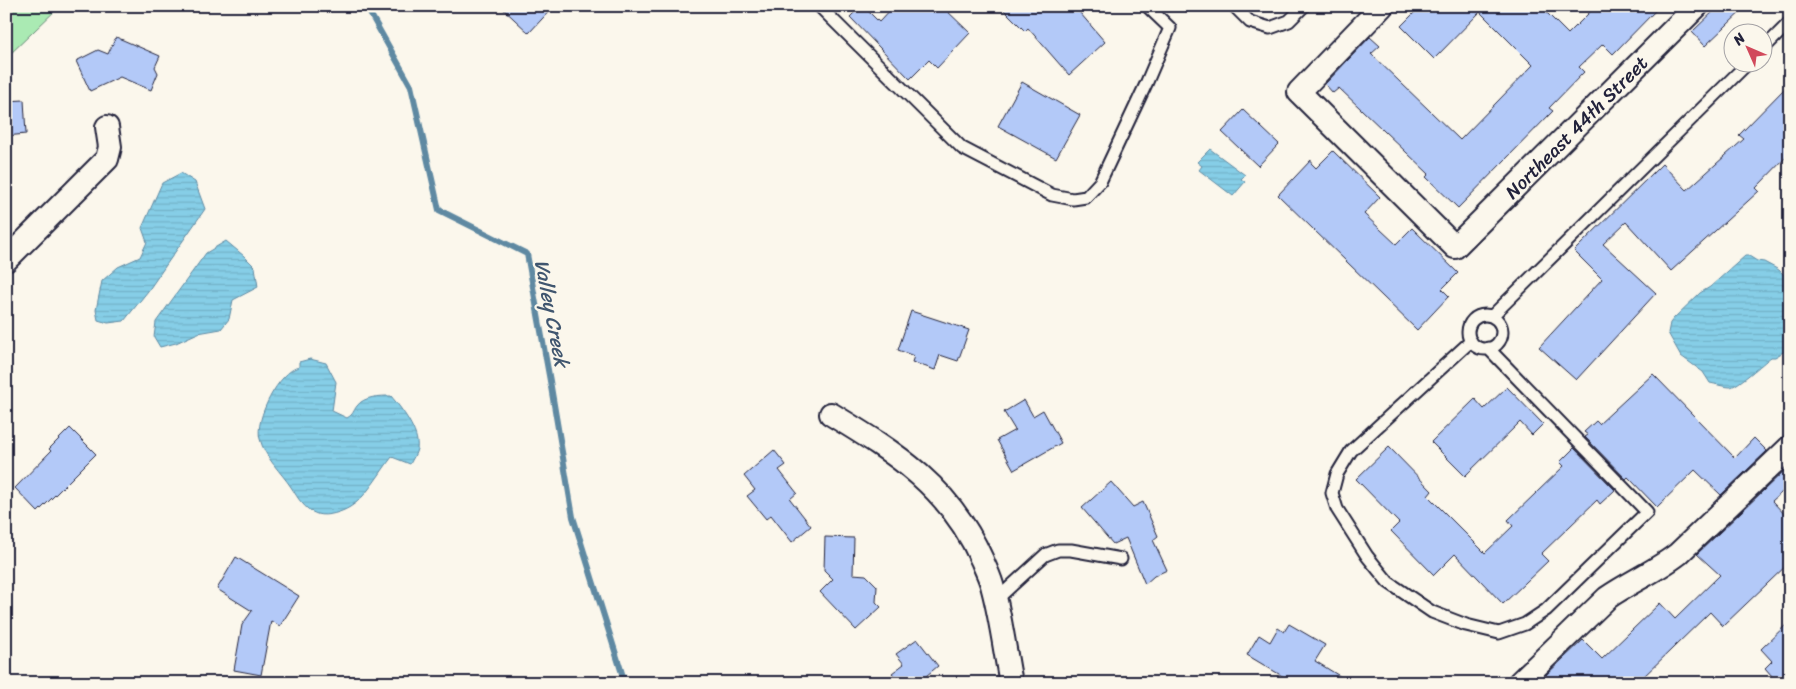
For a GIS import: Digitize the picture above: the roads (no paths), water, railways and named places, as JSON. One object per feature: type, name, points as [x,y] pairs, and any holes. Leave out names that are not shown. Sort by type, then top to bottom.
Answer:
[{"type":"street","name":"Northeast 44th Street","points":[[1382,6],[1299,92],[1455,247],[1697,6]]},
{"type":"street","points":[[6,260],[107,159],[110,147],[108,127]]},
{"type":"street","points":[[832,414],[886,447],[923,476],[947,502],[972,539],[993,587],[1011,683]]},
{"type":"street","points":[[1519,683],[1606,598],[1660,568],[1678,554],[1790,447]]},
{"type":"lane","points":[[820,6],[962,148],[1052,194],[1073,199],[1086,197],[1100,182],[1170,28],[1147,6]]},
{"type":"lane","points":[[1234,6],[1250,22],[1270,28],[1289,21],[1304,6]]},
{"type":"lane","points":[[1774,38],[1790,22]]},
{"type":"lane","points":[[1492,316],[1739,72]]},
{"type":"lane","points":[[1483,314],[1492,316],[1499,321],[1502,336],[1496,345],[1481,348],[1471,341],[1468,330],[1473,320],[1483,314]]},
{"type":"lane","points":[[1471,341],[1352,451],[1337,474],[1332,493],[1337,509],[1347,526],[1367,556],[1388,582],[1432,612],[1466,625],[1499,633],[1525,624],[1546,610],[1647,512],[1488,348]]},
{"type":"lane","points":[[996,600],[1045,555],[1058,550],[1071,550],[1121,558]]},
{"type":"water","points":[[1210,149],[1245,175],[1241,179],[1245,182],[1233,196],[1199,170],[1202,166],[1197,162]]},
{"type":"water","points":[[181,173],[195,182],[205,209],[148,291],[124,321],[108,323],[98,320],[96,310],[102,281],[118,267],[140,257],[147,242],[142,228],[162,183]]},
{"type":"water","points":[[226,241],[255,267],[258,287],[233,300],[229,319],[221,329],[198,333],[176,343],[160,347],[154,337],[156,322],[206,253]]},
{"type":"water","points":[[1745,256],[1764,262],[1779,270],[1790,281],[1790,348],[1775,357],[1771,357],[1738,383],[1728,387],[1710,383],[1703,372],[1681,356],[1668,333],[1670,323],[1674,318],[1700,293],[1710,287]]},
{"type":"water","points":[[310,359],[326,363],[336,382],[332,411],[347,418],[364,400],[373,397],[391,396],[413,428],[417,442],[416,451],[410,464],[392,457],[362,498],[356,503],[343,511],[321,515],[311,511],[304,505],[269,459],[262,446],[259,431],[264,409],[276,387],[291,370],[299,367],[299,362]]},
{"type":"waterway","name":"Valley Creek","points":[[366,6],[411,86],[439,210],[527,254],[573,517],[625,683]]}]
